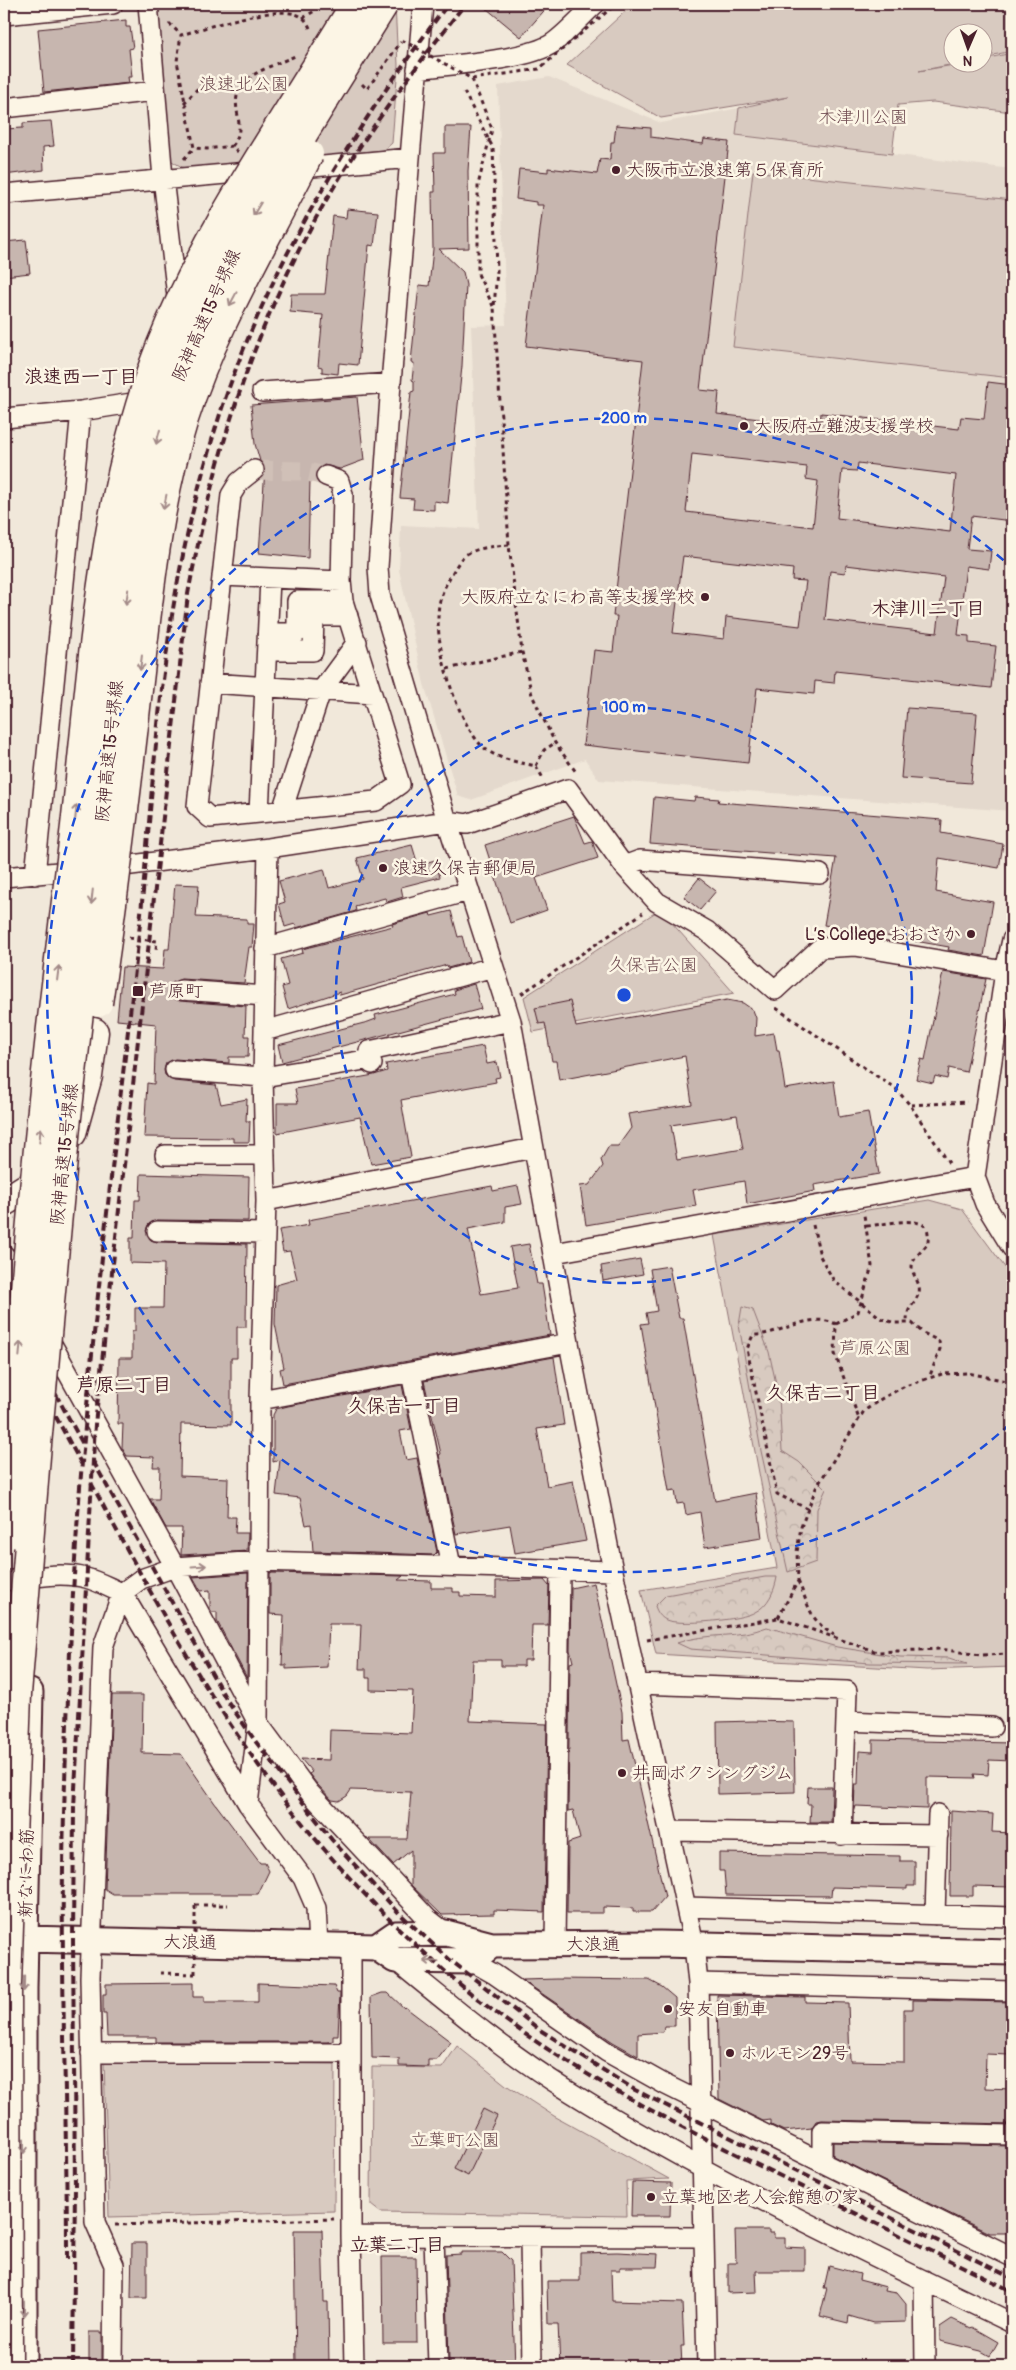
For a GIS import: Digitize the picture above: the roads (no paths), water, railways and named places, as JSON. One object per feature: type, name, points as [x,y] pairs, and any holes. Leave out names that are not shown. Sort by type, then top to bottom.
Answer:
[{"type":"highway","name":"阪神高速15号堺線","points":[[4,1537],[40,1129],[99,613],[121,477],[138,411],[160,346],[190,279],[224,216],[264,149],[355,4]]},
{"type":"highway","name":"阪神高速15号堺線","points":[[8,2366],[7,1984],[17,1694],[36,1456],[66,1126],[124,616],[134,551],[146,483],[165,412],[187,348],[214,287],[247,226],[384,4]]},
{"type":"highway","points":[[4,1202],[40,1179],[57,1160],[72,1135],[88,1076],[113,904],[150,594],[161,522],[184,420],[204,363],[228,309],[285,204],[384,4]]},
{"type":"main road","name":"新なにわ筋","points":[[4,1414],[22,1465],[31,1520],[34,1577],[14,1939],[24,2366]]},
{"type":"main road","name":"大浪通","points":[[385,1954],[395,1934],[446,1933],[492,1945],[694,1945],[1012,1952]]},
{"type":"main road","name":"大浪通","points":[[14,1939],[351,1946],[385,1954],[471,1961]]},
{"type":"main road","points":[[471,1961],[492,1945]]},
{"type":"street","points":[[4,15],[113,4]]},
{"type":"street","points":[[4,418],[81,411],[188,395],[163,178],[148,4]]},
{"type":"street","points":[[423,4],[391,383],[378,567],[380,595],[446,821],[511,1021],[569,1343],[613,1571],[694,1945],[698,1983],[707,2366]]},
{"type":"street","points":[[417,69],[514,56],[541,49],[553,43],[596,4]]},
{"type":"street","points":[[4,108],[155,91]]},
{"type":"street","points":[[4,194],[163,178],[335,166],[410,158]]},
{"type":"street","points":[[262,392],[391,383]]},
{"type":"street","points":[[35,875],[81,411]]},
{"type":"street","points":[[254,470],[239,482],[231,495],[197,806],[210,818],[376,801],[400,784],[346,608],[342,581],[344,494],[339,481],[326,476]]},
{"type":"street","points":[[222,576],[342,581]]},
{"type":"street","points":[[259,813],[270,579]]},
{"type":"street","points":[[268,642],[297,633],[297,601],[346,608]]},
{"type":"street","points":[[282,810],[322,691],[356,642]]},
{"type":"street","points":[[210,683],[372,694]]},
{"type":"street","points":[[4,877],[157,863],[446,821],[467,824],[568,790],[624,866],[657,902],[707,931],[775,990],[820,948],[856,946],[1005,971]]},
{"type":"street","points":[[248,1804],[258,1724],[260,1400],[263,1233],[266,1201],[263,1077],[268,848]]},
{"type":"street","points":[[624,866],[640,860],[820,874]]},
{"type":"street","points":[[265,948],[468,891]]},
{"type":"street","points":[[1012,940],[1005,971],[975,1177],[985,1204],[1012,1248]]},
{"type":"street","points":[[264,1031],[493,967]]},
{"type":"street","points":[[181,990],[265,996]]},
{"type":"street","points":[[175,1070],[263,1077],[372,1064],[369,1051],[511,1021]]},
{"type":"street","points":[[266,1201],[533,1148]]},
{"type":"street","points":[[165,1155],[264,1155]]},
{"type":"street","points":[[554,1253],[975,1177]]},
{"type":"street","points":[[157,1231],[263,1233]]},
{"type":"street","points":[[4,1255],[82,1402],[175,1567],[258,1724],[309,1792],[428,1919],[446,1933]]},
{"type":"street","points":[[260,1400],[569,1343]]},
{"type":"street","points":[[411,1373],[451,1566]]},
{"type":"street","points":[[113,2366],[114,2265],[95,2222],[90,1977],[103,1647],[122,1593],[141,1579],[175,1567],[259,1561],[613,1571]]},
{"type":"street","points":[[555,1944],[560,1570]]},
{"type":"street","points":[[4,1581],[55,1575],[86,1578],[122,1593],[248,1804],[303,1878],[316,1908],[318,1945]]},
{"type":"street","points":[[637,1684],[847,1691],[842,1834]]},
{"type":"street","points":[[846,1721],[992,1727]]},
{"type":"street","points":[[935,1915],[938,1814]]},
{"type":"street","points":[[670,1831],[938,1835]]},
{"type":"street","points":[[686,1906],[1012,1917]]},
{"type":"street","points":[[351,1946],[351,2236],[354,2366]]},
{"type":"street","points":[[385,1954],[485,2032],[566,2090],[702,2168],[1012,2323]]},
{"type":"street","points":[[471,1961],[494,1974],[607,2052],[701,2102],[1012,2257]]},
{"type":"street","points":[[698,1983],[1012,1991]]},
{"type":"street","points":[[91,2053],[351,2053]]},
{"type":"street","points":[[822,2163],[822,2131],[1012,2135]]},
{"type":"street","points":[[351,2236],[704,2237]]},
{"type":"street","points":[[434,2236],[438,2366]]},
{"type":"street","points":[[530,2237],[532,2366]]},
{"type":"street","points":[[924,2280],[925,2366]]},
{"type":"tunnel","points":[[254,470],[303,471],[326,476]]},
{"type":"railway","points":[[67,2259],[63,1870],[67,1712],[75,1559],[82,1457],[98,1292],[137,952],[158,725],[177,586],[190,523],[215,430],[245,345],[268,293],[293,242],[350,144],[381,96],[448,4]]},
{"type":"railway","points":[[73,2366],[75,2188],[74,1807],[95,1424],[188,594],[213,480],[229,425],[268,317],[292,265],[319,213],[349,163],[405,82],[465,4]]},
{"type":"railway","points":[[4,1299],[84,1446]]},
{"type":"railway","points":[[4,1321],[82,1465]]},
{"type":"railway","points":[[93,1461],[226,1699],[256,1742],[332,1840],[399,1913],[449,1959],[540,2030],[635,2090],[1012,2278]]},
{"type":"railway","points":[[91,1483],[191,1663],[259,1766],[326,1852],[401,1931],[455,1980],[528,2036],[606,2085],[727,2150],[1012,2291]]},
{"type":"place","name":"大阪市立浪速第５保育所","points":[[616,170]]},
{"type":"place","name":"大阪府立難波支援学校","points":[[744,426]]},
{"type":"place","name":"大阪府立なにわ高等支援学校","points":[[705,597]]},
{"type":"place","name":"浪速久保吉郵便局","points":[[383,868]]},
{"type":"place","name":"L’s College おおさか","points":[[971,934]]},
{"type":"place","name":"芦原町","points":[[138,991]]},
{"type":"place","name":"井岡ボクシングジム","points":[[622,1773]]},
{"type":"place","name":"安友自動車","points":[[668,2009]]},
{"type":"place","name":"ホルモン29号","points":[[730,2053]]},
{"type":"place","name":"立葉地区老人会館憩の家","points":[[651,2197]]},
{"type":"district","name":"浪速西一丁目","points":[[81,376]]},
{"type":"district","name":"木津川二丁目","points":[[928,608]]},
{"type":"district","name":"芦原二丁目","points":[[124,1384]]},
{"type":"district","name":"久保吉二丁目","points":[[823,1392]]},
{"type":"district","name":"久保吉一丁目","points":[[404,1405]]},
{"type":"district","name":"立葉二丁目","points":[[397,2244]]},
{"type":"park label","name":"浪速北公園","points":[[244,84]]},
{"type":"park label","name":"木津川公園","points":[[863,117]]},
{"type":"park label","name":"久保吉公園","points":[[653,965]]},
{"type":"park label","name":"芦原公園","points":[[875,1348]]},
{"type":"park label","name":"立葉町公園","points":[[455,2140]]}]
